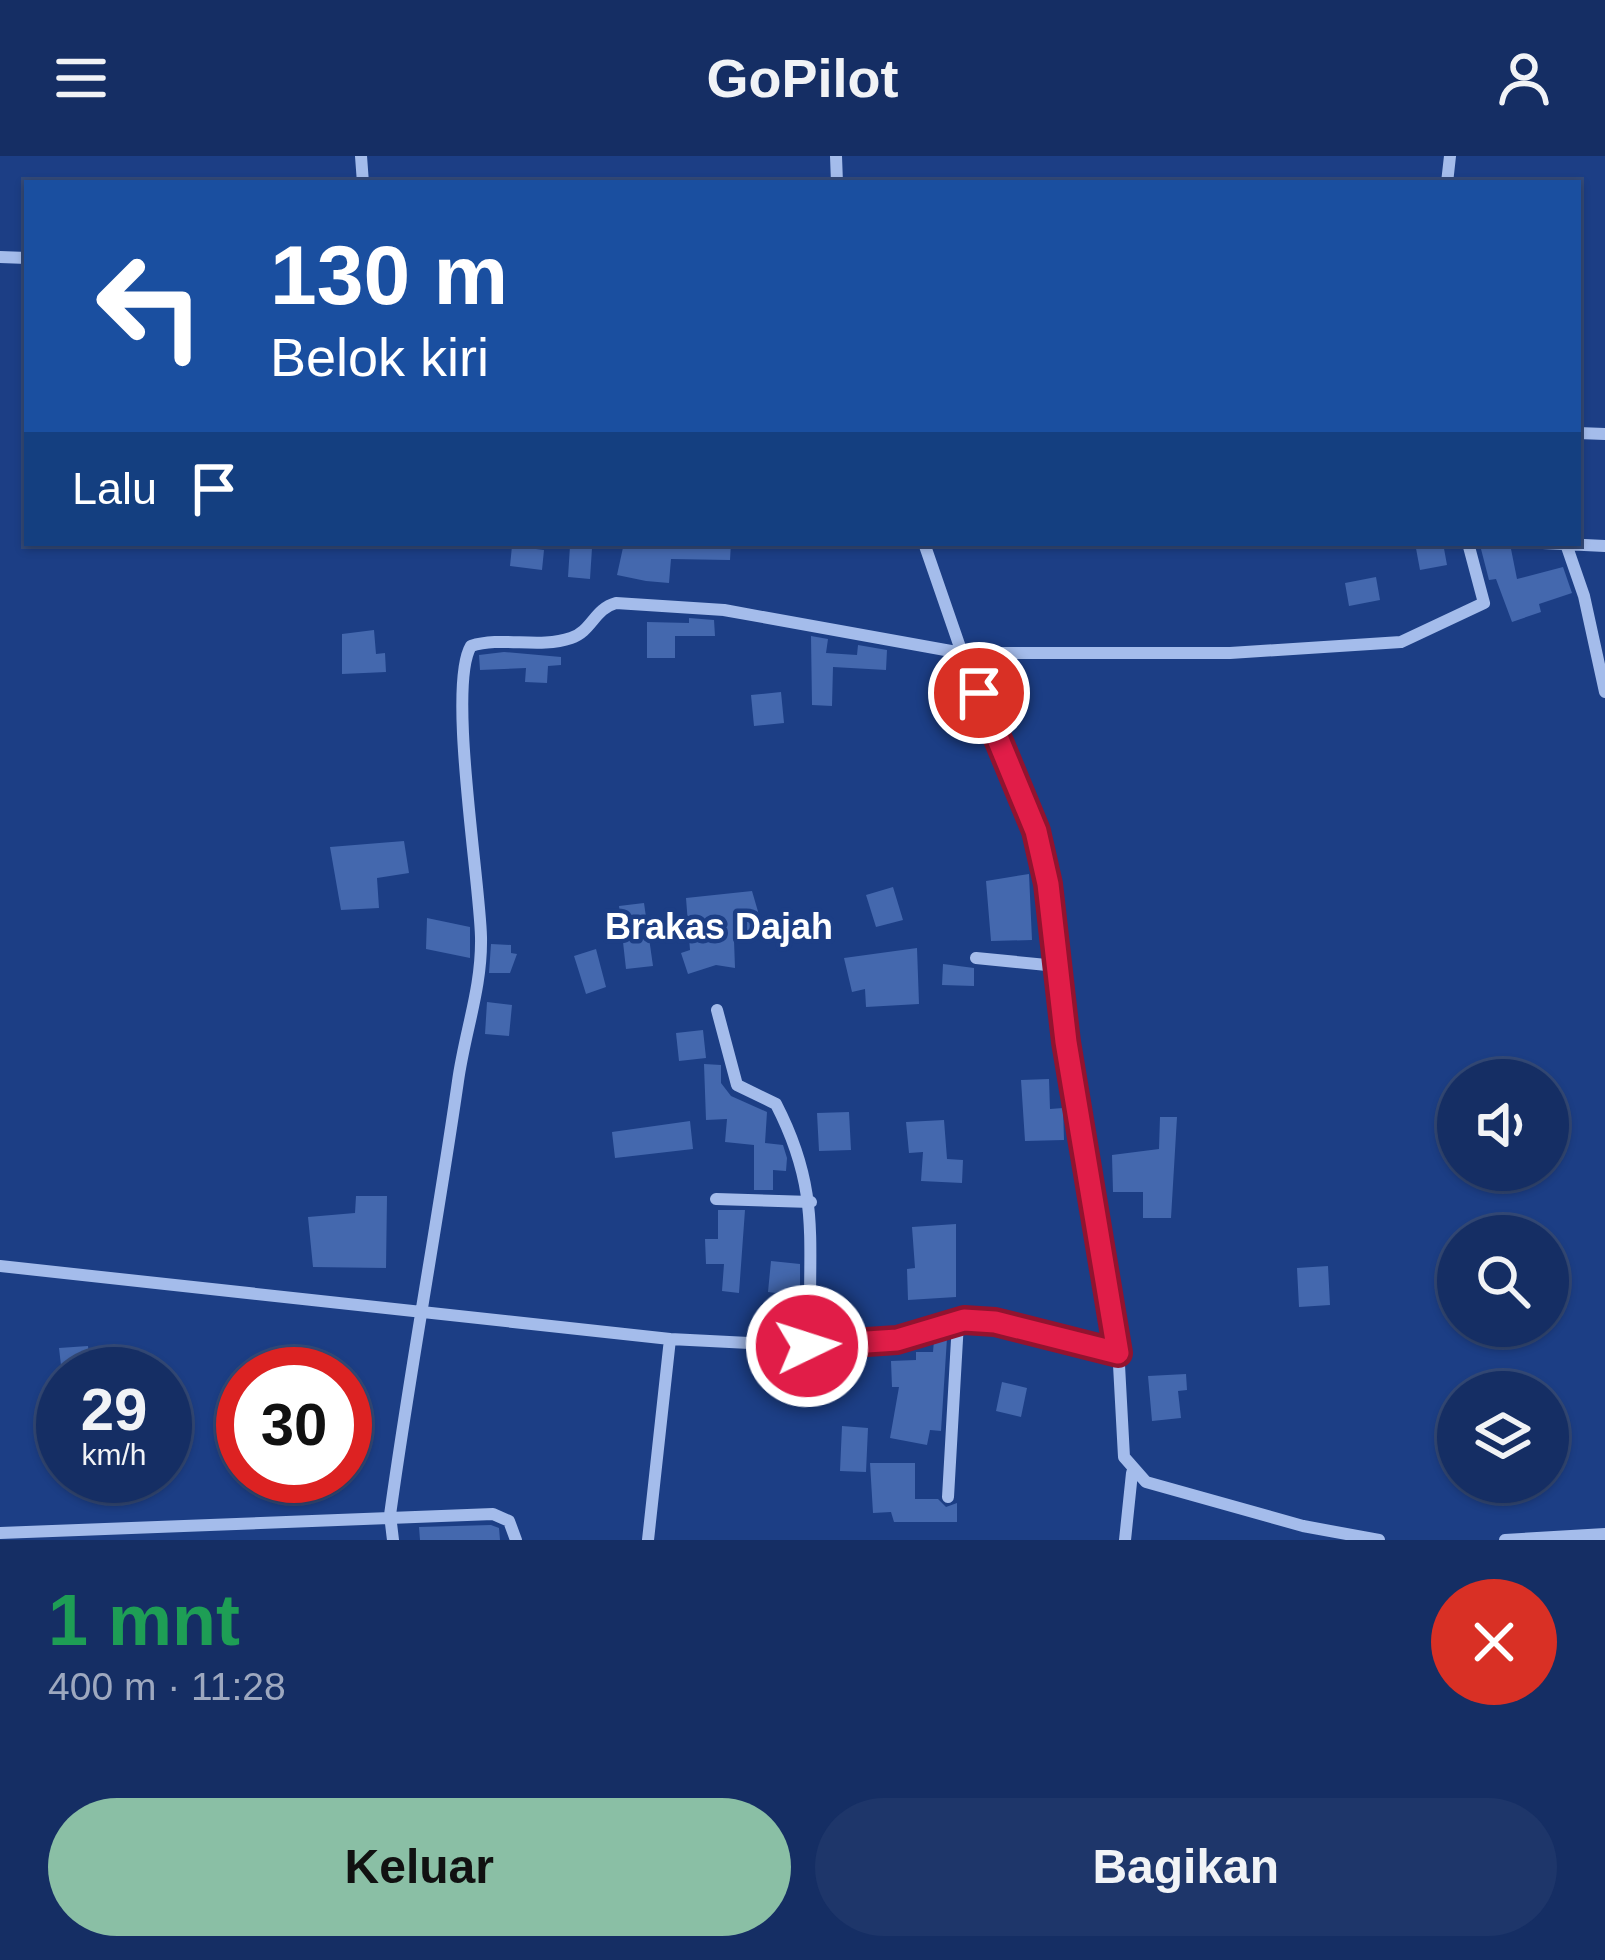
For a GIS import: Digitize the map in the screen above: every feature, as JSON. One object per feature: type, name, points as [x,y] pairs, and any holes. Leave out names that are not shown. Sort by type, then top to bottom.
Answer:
[{"type":"street","points":[[925,546],[962,653],[1036,831],[1048,884],[1118,1353],[1124,1457],[1132,1473],[1146,1482],[1303,1526],[1379,1540]]},
{"type":"street","points":[[393,1540],[390,1516],[418,1312],[460,1062],[482,973],[470,846],[465,676],[469,648],[479,643],[569,639],[586,631],[600,609],[616,603],[724,610],[962,653],[1230,653],[1401,642],[1484,602],[1469,546]]},
{"type":"street","points":[[1567,546],[1584,596],[1605,692]]},
{"type":"street","points":[[976,958],[1057,966]]},
{"type":"street","points":[[717,1010],[737,1085],[776,1104],[794,1140],[811,1202],[811,1346]]},
{"type":"street","points":[[716,1199],[811,1202]]},
{"type":"street","points":[[0,1266],[670,1339],[811,1346],[897,1340],[958,1322],[995,1322],[1118,1353]]},
{"type":"street","points":[[949,1497],[958,1322]]},
{"type":"street","points":[[648,1540],[670,1339]]},
{"type":"street","points":[[1125,1540],[1132,1473]]},
{"type":"street","points":[[0,1533],[497,1514],[509,1521],[516,1540]]},
{"type":"street","points":[[1505,1540],[1605,1534]]},
{"type":"building","points":[[512,546],[544,550],[542,570],[510,566]]},
{"type":"building","points":[[570,546],[592,548],[590,579],[568,577]]},
{"type":"building","points":[[623,546],[731,546],[730,560],[671,559],[669,583],[617,575]]},
{"type":"building","points":[[1416,546],[1444,546],[1447,565],[1420,570]]},
{"type":"building","points":[[1510,546],[1517,579],[1563,567],[1572,593],[1539,604],[1541,612],[1512,622],[1496,579],[1489,580],[1481,549]]},
{"type":"building","points":[[1376,577],[1380,600],[1349,606],[1345,583]]},
{"type":"building","points":[[689,618],[714,620],[715,636],[675,636],[675,658],[647,658],[647,622],[689,623]]},
{"type":"building","points":[[374,630],[376,654],[385,653],[386,672],[342,674],[342,634]]},
{"type":"building","points":[[811,636],[828,639],[826,653],[857,655],[858,645],[887,650],[886,670],[833,667],[832,706],[812,705]]},
{"type":"building","points":[[504,652],[561,657],[561,665],[548,666],[547,683],[525,682],[526,668],[480,670],[479,655]]},
{"type":"building","points":[[781,692],[784,723],[754,726],[751,695]]},
{"type":"building","points":[[404,841],[409,873],[377,878],[379,908],[341,910],[330,847]]},
{"type":"building","points":[[1029,874],[1032,940],[991,941],[986,881]]},
{"type":"building","points":[[893,887],[903,920],[876,927],[866,895]]},
{"type":"building","points":[[752,891],[764,932],[734,940],[735,968],[716,965],[688,974],[681,953],[690,950],[686,898]]},
{"type":"building","points":[[644,903],[653,966],[626,969],[619,906]]},
{"type":"building","points":[[427,918],[470,927],[470,958],[426,949]]},
{"type":"building","points":[[491,944],[511,945],[511,953],[517,954],[510,973],[489,973]]},
{"type":"building","points":[[917,948],[919,1004],[866,1007],[865,989],[852,992],[844,958]]},
{"type":"building","points":[[596,949],[606,987],[586,994],[574,956]]},
{"type":"building","points":[[943,964],[974,968],[974,986],[942,985]]},
{"type":"building","points":[[487,1002],[512,1005],[509,1036],[485,1034]]},
{"type":"building","points":[[703,1030],[706,1058],[679,1061],[676,1033]]},
{"type":"building","points":[[704,1064],[721,1065],[721,1083],[731,1096],[767,1112],[765,1143],[783,1145],[787,1158],[786,1171],[773,1170],[773,1190],[754,1190],[754,1145],[725,1142],[727,1119],[706,1120]]},
{"type":"building","points":[[1049,1079],[1050,1109],[1063,1108],[1064,1140],[1025,1141],[1021,1080]]},
{"type":"building","points":[[849,1112],[851,1150],[819,1151],[817,1113]]},
{"type":"building","points":[[1160,1117],[1177,1117],[1171,1218],[1143,1218],[1143,1192],[1113,1192],[1112,1155],[1159,1149]]},
{"type":"building","points":[[944,1120],[947,1159],[963,1160],[962,1183],[921,1181],[923,1152],[909,1153],[906,1122]]},
{"type":"building","points":[[690,1121],[693,1149],[615,1158],[612,1132]]},
{"type":"building","points":[[356,1196],[387,1196],[386,1268],[313,1267],[308,1217],[355,1213]]},
{"type":"building","points":[[718,1210],[745,1210],[739,1293],[722,1291],[724,1264],[706,1264],[705,1239],[718,1239]]},
{"type":"building","points":[[956,1224],[956,1297],[908,1300],[907,1269],[915,1268],[912,1227]]},
{"type":"building","points":[[771,1261],[800,1264],[800,1296],[768,1292]]},
{"type":"building","points":[[1328,1266],[1330,1305],[1299,1307],[1297,1268]]},
{"type":"building","points":[[947,1338],[941,1431],[930,1430],[927,1445],[890,1438],[899,1387],[892,1387],[891,1361],[916,1360],[916,1352],[933,1352],[934,1340]]},
{"type":"building","points":[[1186,1374],[1187,1390],[1178,1391],[1181,1418],[1152,1421],[1148,1376]]},
{"type":"building","points":[[1002,1382],[1027,1388],[1021,1417],[996,1411]]},
{"type":"building","points":[[842,1426],[868,1428],[866,1472],[840,1471]]},
{"type":"building","points":[[870,1463],[915,1463],[915,1499],[938,1499],[946,1507],[957,1503],[957,1522],[894,1522],[891,1512],[873,1513]]},
{"type":"building","points":[[419,1527],[499,1528],[500,1540],[420,1540]]},
{"type":"district","name":"Brakas Dajah","points":[[719,926]]},
{"type":"route","points":[[807,1346],[897,1340],[964,1320],[995,1322],[1118,1353],[1066,1042],[1048,884],[1036,831],[979,693]]}]
